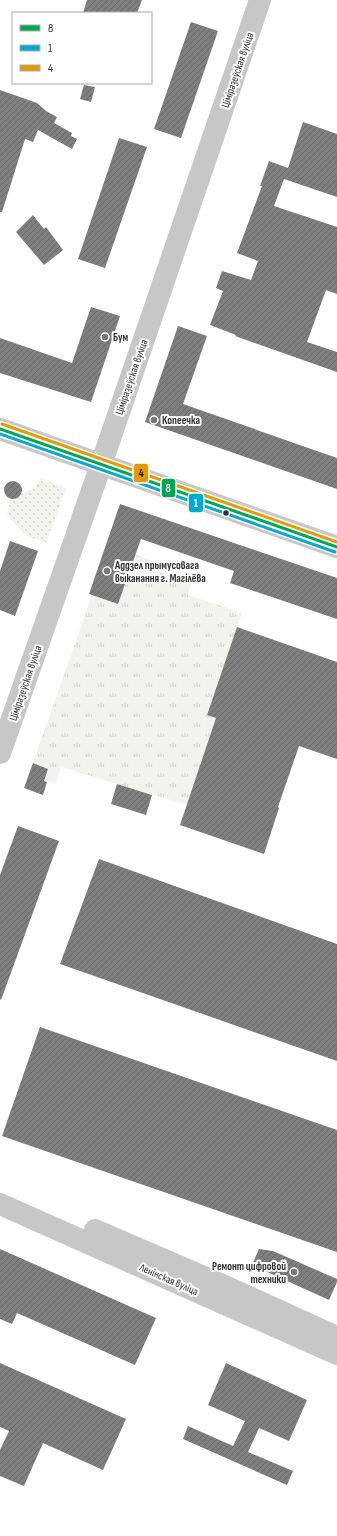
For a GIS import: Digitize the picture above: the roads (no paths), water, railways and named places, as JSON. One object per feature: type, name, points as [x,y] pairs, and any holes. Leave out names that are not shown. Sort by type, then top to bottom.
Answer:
[{"type":"main road","name":"Ціміразеўская вуліца","points":[[0,753],[101,465],[260,0]]},
{"type":"main road","points":[[0,429],[337,547]]},
{"type":"main road","name":"Ленінская вуліца","points":[[0,1188],[222,1284],[337,1337]]},
{"type":"main road","name":"Ленінская вуліца","points":[[0,1204],[337,1354]]},
{"type":"place","name":"Бум","points":[[105,337]]},
{"type":"place","name":"Копеечка","points":[[154,420]]},
{"type":"place","name":"Аддзел прымусовага выканання г. Магілёва","points":[[107,571]]},
{"type":"place","name":"Ремонт цифровой техники","points":[[294,1272]]}]
